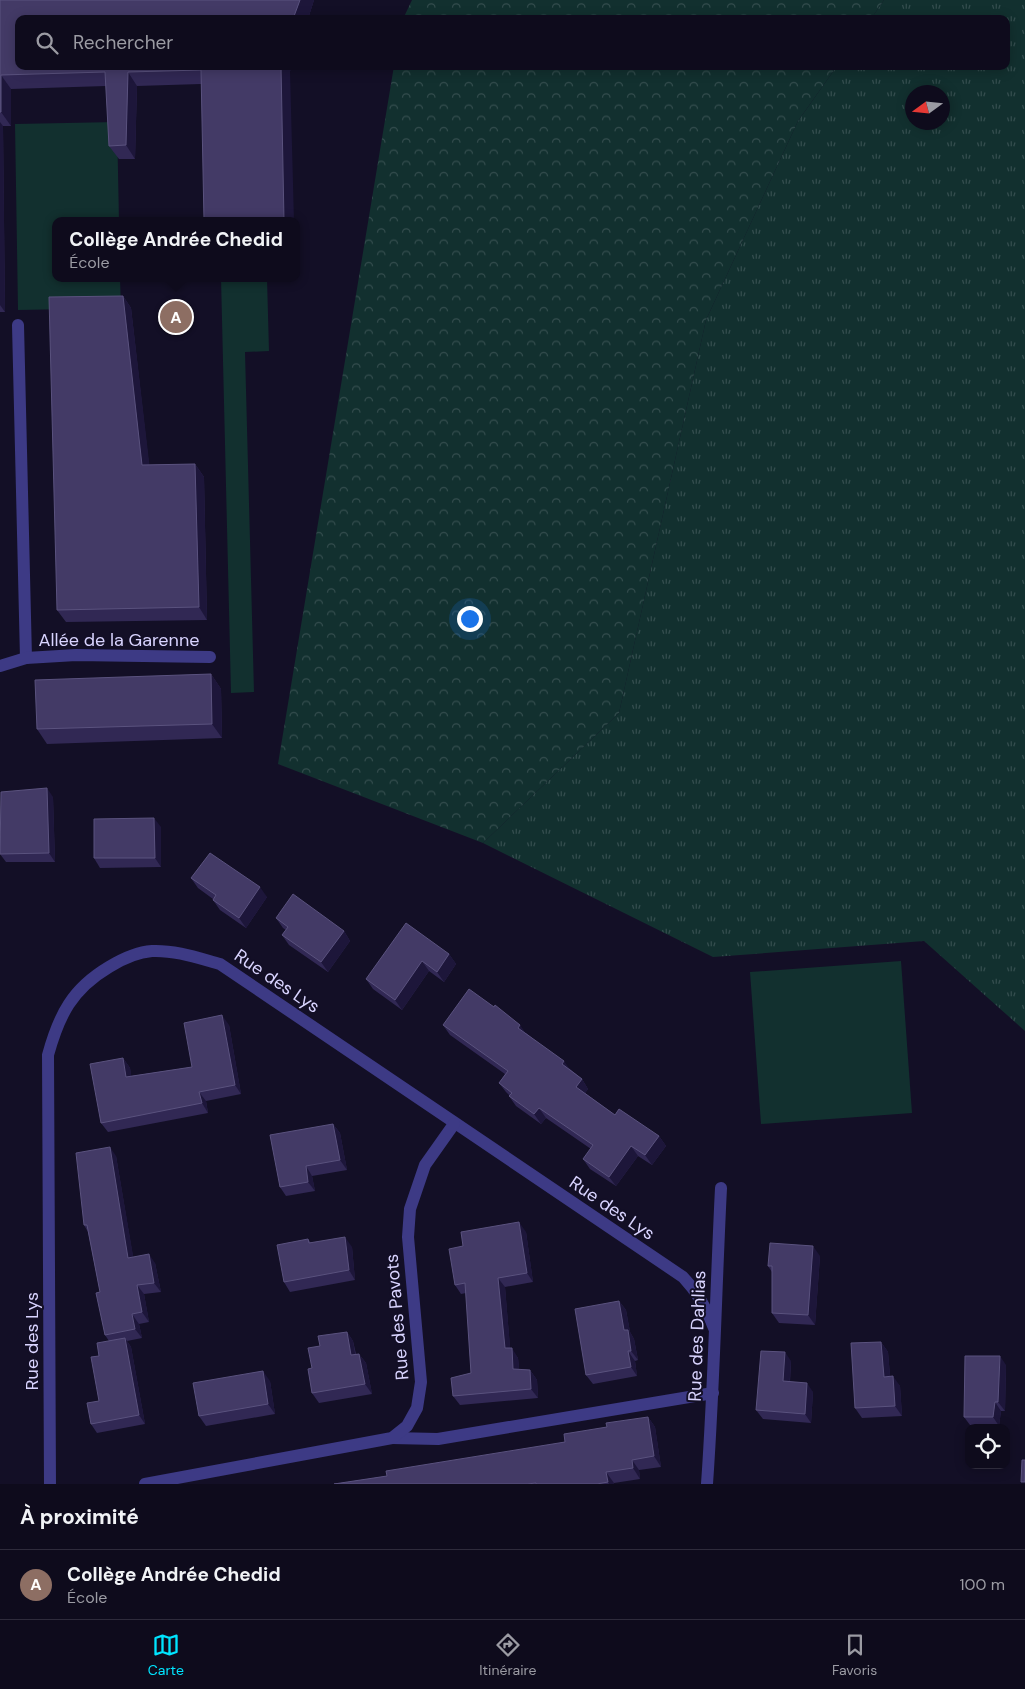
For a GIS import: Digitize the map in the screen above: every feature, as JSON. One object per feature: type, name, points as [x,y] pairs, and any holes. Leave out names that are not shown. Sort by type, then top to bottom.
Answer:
[{"type":"street","points":[[18,325],[26,658]]},
{"type":"street","name":"Allée de la Garenne","points":[[0,666],[26,658],[76,655],[210,657]]},
{"type":"street","name":"Rue des Lys","points":[[50,1484],[48,1055],[56,1028],[68,1004],[85,982],[123,958],[151,951],[181,953],[220,964],[683,1277],[697,1292],[706,1307],[714,1328]]},
{"type":"street","name":"Rue des Pavots","points":[[392,1438],[407,1426],[417,1408],[421,1382],[408,1237],[410,1209],[425,1166],[454,1124]]},
{"type":"street","name":"Rue des Dahlias","points":[[707,1484],[713,1393],[720,1188]]},
{"type":"street","points":[[145,1484],[392,1438],[438,1439],[713,1393]]},
{"type":"green space","points":[[412,0],[884,0],[874,15],[405,15]]},
{"type":"green space","points":[[884,0],[1025,0],[1025,1031],[924,941],[713,957],[483,843],[619,713],[706,320],[798,121],[834,70],[1010,70],[1010,15],[874,15]]},
{"type":"green space","points":[[393,70],[834,70],[798,121],[706,320],[619,713],[483,843],[278,764]]},
{"type":"green space","points":[[117,122],[119,217],[52,217],[52,282],[120,282],[121,308],[18,310],[15,124]]},
{"type":"green space","points":[[221,282],[267,282],[269,351],[245,352],[254,692],[231,693]]},
{"type":"green space","points":[[901,961],[912,1113],[761,1124],[750,972]]},
{"type":"building","points":[[0,0],[300,0],[294,15],[15,15],[15,70],[201,70],[128,72],[126,145],[109,146],[105,72],[1,75],[0,112]]},
{"type":"building","points":[[201,70],[281,70],[284,217],[204,217]]},
{"type":"building","points":[[123,296],[142,465],[195,464],[199,607],[57,610],[49,297]]},
{"type":"building","points":[[211,674],[212,724],[37,729],[35,680]]},
{"type":"building","points":[[47,788],[49,853],[0,854],[1,792]]},
{"type":"building","points":[[154,818],[155,858],[94,858],[94,819]]},
{"type":"building","points":[[210,853],[260,887],[239,918],[213,900],[216,895],[191,878]]},
{"type":"building","points":[[293,894],[344,931],[321,962],[282,935],[288,927],[276,918]]},
{"type":"building","points":[[406,923],[449,954],[437,972],[422,961],[395,1000],[366,979]]},
{"type":"building","points":[[469,989],[494,1007],[495,1005],[520,1025],[518,1028],[564,1061],[562,1064],[582,1079],[576,1087],[615,1115],[619,1109],[659,1136],[645,1155],[631,1146],[609,1177],[583,1159],[593,1145],[539,1108],[534,1114],[509,1096],[512,1093],[499,1083],[508,1071],[443,1025]]},
{"type":"building","points":[[222,1015],[235,1085],[199,1092],[202,1103],[101,1123],[90,1064],[123,1058],[126,1077],[192,1067],[184,1023]]},
{"type":"building","points":[[333,1124],[340,1160],[306,1166],[308,1182],[280,1187],[270,1135]]},
{"type":"building","points":[[110,1147],[128,1258],[149,1254],[154,1283],[137,1285],[142,1312],[132,1314],[135,1329],[105,1335],[96,1293],[100,1292],[87,1225],[84,1225],[76,1153]]},
{"type":"building","points":[[519,1222],[527,1273],[498,1278],[505,1348],[512,1348],[513,1369],[530,1370],[531,1389],[453,1396],[451,1378],[471,1373],[465,1283],[455,1285],[449,1249],[463,1246],[461,1232]]},
{"type":"building","points":[[345,1237],[349,1270],[284,1282],[277,1245],[308,1239],[309,1243]]},
{"type":"building","points":[[770,1243],[813,1246],[808,1315],[772,1313],[772,1266],[768,1266]]},
{"type":"building","points":[[619,1301],[624,1330],[628,1330],[631,1351],[628,1351],[631,1367],[586,1375],[575,1309]]},
{"type":"building","points":[[347,1332],[351,1355],[359,1354],[365,1384],[312,1393],[308,1369],[312,1368],[308,1348],[320,1346],[318,1336]]},
{"type":"building","points":[[125,1338],[139,1415],[91,1424],[87,1403],[99,1401],[91,1357],[99,1356],[97,1343]]},
{"type":"building","points":[[881,1342],[884,1377],[893,1376],[895,1406],[855,1408],[851,1343]]},
{"type":"building","points":[[761,1351],[785,1352],[783,1381],[807,1383],[805,1414],[756,1410]]},
{"type":"building","points":[[965,1356],[1000,1356],[998,1402],[995,1402],[993,1417],[964,1417]]},
{"type":"building","points":[[263,1371],[268,1404],[199,1416],[193,1383]]},
{"type":"building","points":[[648,1417],[654,1456],[632,1460],[633,1468],[606,1472],[608,1482],[597,1484],[334,1484],[387,1476],[386,1471],[565,1442],[564,1434],[607,1427],[606,1423]]},
{"type":"building","points":[[1022,1460],[1025,1460],[1025,1482],[1021,1482]]},
{"type":"place","name":"Collège Andrée Chedid","points":[[176,317]]}]
